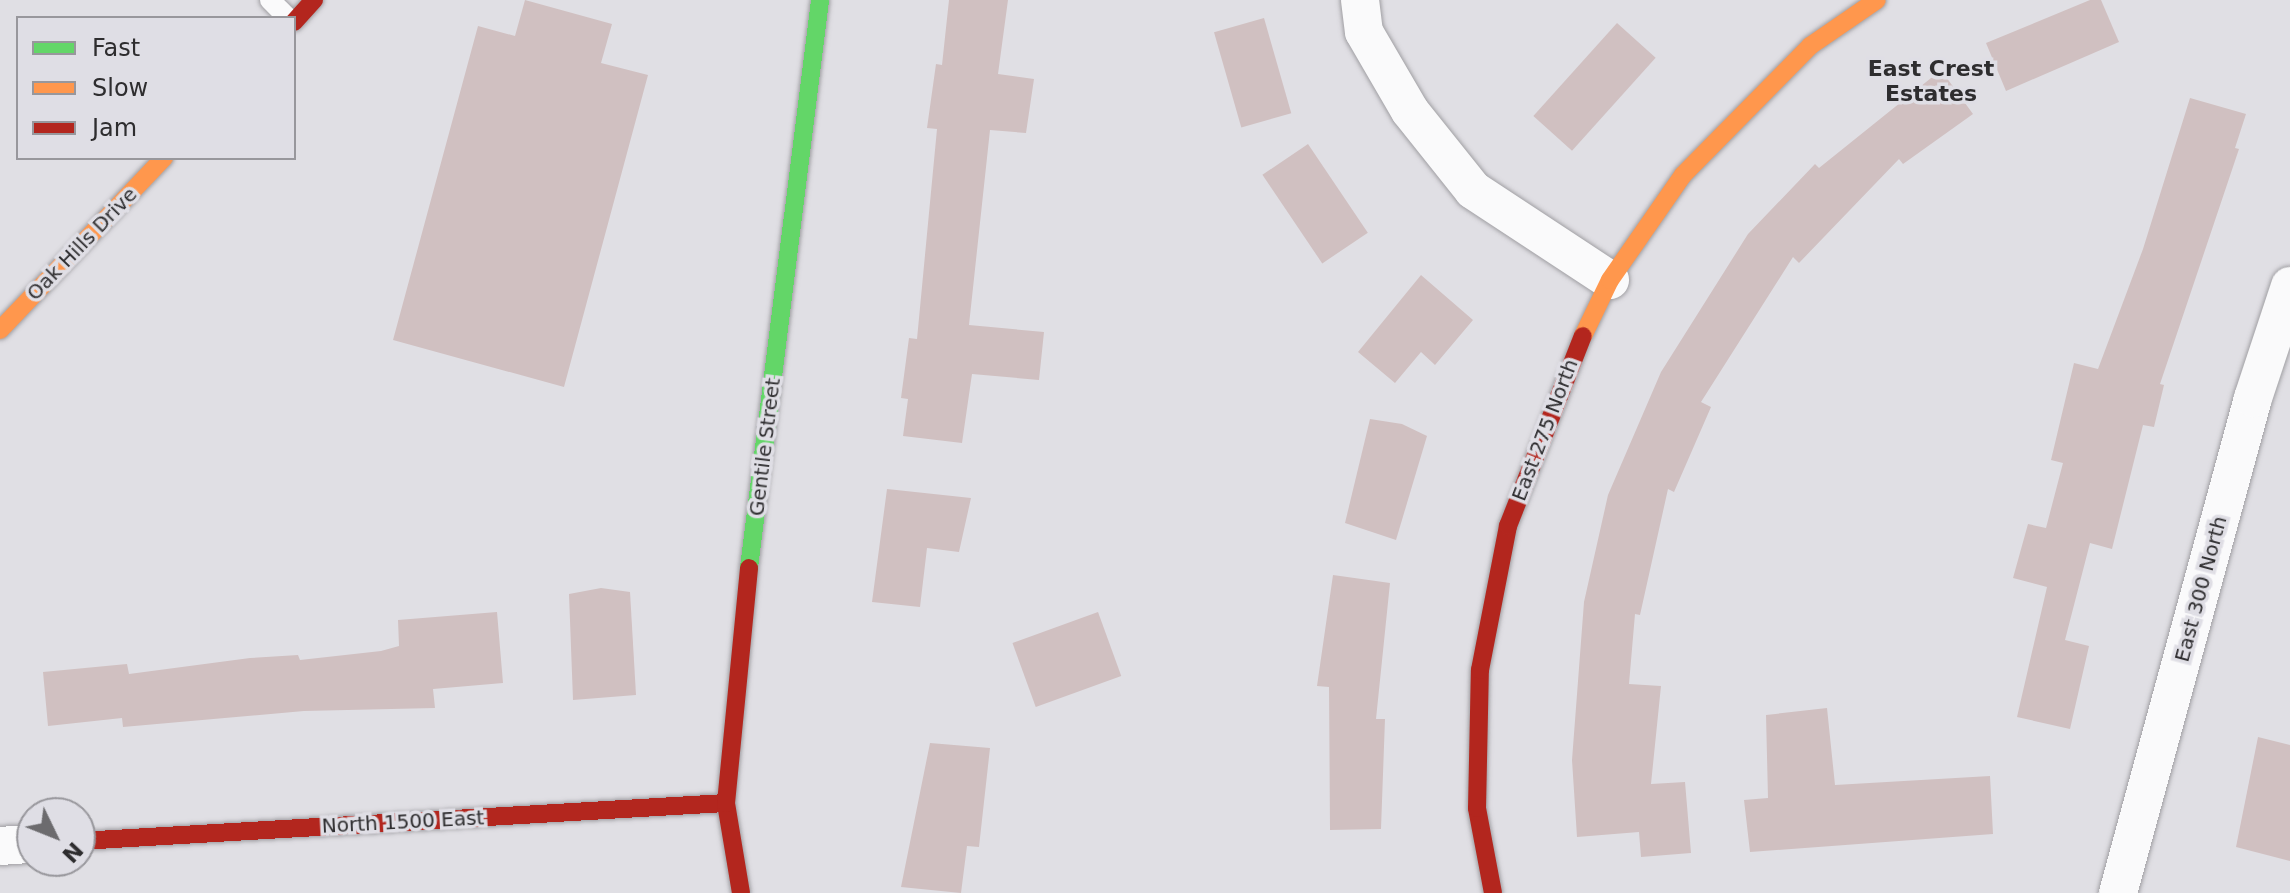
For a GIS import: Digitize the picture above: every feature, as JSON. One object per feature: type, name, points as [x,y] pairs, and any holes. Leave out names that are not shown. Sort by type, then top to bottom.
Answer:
[{"type":"street","points":[[296,20],[314,0]]},
{"type":"street","name":"Gentile Street","points":[[741,893],[726,803],[739,652],[820,0]]},
{"type":"street","points":[[1360,0],[1364,32],[1410,111],[1473,190],[1610,280]]},
{"type":"street","name":"East 275 North","points":[[1493,893],[1477,808],[1480,670],[1508,526],[1562,378],[1610,280],[1683,175],[1810,46],[1877,0]]},
{"type":"street","name":"Oak Hills Drive","points":[[0,330],[162,160]]},
{"type":"street","name":"East 300 North","points":[[2118,893],[2253,398],[2290,286]]},
{"type":"street","name":"North 1500 East","points":[[96,840],[726,803]]},
{"type":"lane","points":[[270,0],[286,16]]},
{"type":"building","points":[[525,0],[612,24],[601,63],[648,75],[564,387],[393,340],[478,26],[515,36]]},
{"type":"building","points":[[949,0],[1008,0],[998,74],[1034,79],[1026,133],[990,130],[969,325],[1044,332],[1039,380],[972,374],[962,443],[903,436],[908,399],[901,398],[909,338],[917,339],[937,129],[927,128],[936,64],[942,65]]},
{"type":"building","points":[[2090,0],[2101,0],[2119,42],[2006,91],[1986,43]]},
{"type":"building","points":[[1264,18],[1291,113],[1241,127],[1214,32]]},
{"type":"building","points":[[1617,23],[1656,58],[1572,151],[1533,116]]},
{"type":"building","points":[[1941,70],[1973,114],[1903,164],[1899,159],[1799,263],[1793,257],[1701,402],[1711,407],[1674,492],[1668,489],[1640,615],[1635,614],[1629,684],[1661,686],[1651,784],[1685,782],[1691,853],[1641,857],[1639,832],[1577,837],[1572,760],[1584,602],[1608,495],[1661,372],[1748,234],[1815,164],[1819,168]]},
{"type":"building","points":[[2190,98],[2246,114],[2235,148],[2239,149],[2160,384],[2164,385],[2154,427],[2143,425],[2112,549],[2090,543],[2065,640],[2089,646],[2070,729],[2017,717],[2047,587],[2013,578],[2028,524],[2046,528],[2063,463],[2051,460],[2074,363],[2098,369],[2143,249]]},
{"type":"building","points":[[1308,144],[1368,233],[1322,263],[1262,175]]},
{"type":"building","points":[[1421,275],[1473,320],[1435,365],[1421,352],[1395,383],[1358,352]]},
{"type":"building","points":[[1370,419],[1402,424],[1427,436],[1396,540],[1345,523]]},
{"type":"building","points":[[887,489],[971,498],[959,552],[927,548],[920,607],[872,602]]},
{"type":"building","points":[[1333,575],[1390,583],[1376,719],[1385,719],[1381,829],[1330,830],[1329,687],[1317,686]]},
{"type":"building","points":[[601,588],[630,592],[636,695],[573,700],[569,594]]},
{"type":"building","points":[[497,612],[503,683],[433,689],[435,708],[304,711],[123,727],[122,718],[48,726],[43,672],[127,664],[129,674],[250,658],[298,655],[300,660],[381,651],[399,646],[398,620]]},
{"type":"building","points":[[1098,612],[1121,676],[1036,707],[1012,643]]},
{"type":"building","points":[[1827,708],[1835,785],[1990,776],[1993,834],[1750,852],[1744,800],[1768,798],[1766,715]]},
{"type":"building","points":[[2258,737],[2290,745],[2290,861],[2236,847]]},
{"type":"building","points":[[930,743],[990,748],[979,847],[967,846],[961,893],[901,887]]},
{"type":"traffic: fast","points":[[749,568],[820,0]]},
{"type":"traffic: slow","points":[[1583,336],[1610,280],[1683,175],[1810,46],[1877,0]]},
{"type":"traffic: slow","points":[[0,330],[162,160]]},
{"type":"traffic: jam","points":[[296,20],[314,0]]},
{"type":"traffic: jam","points":[[1493,893],[1477,808],[1480,670],[1508,526],[1583,336]]},
{"type":"traffic: jam","points":[[741,893],[726,803],[749,568]]},
{"type":"traffic: jam","points":[[96,840],[726,803]]},
{"type":"district","name":"East Crest Estates","points":[[1931,80]]}]
